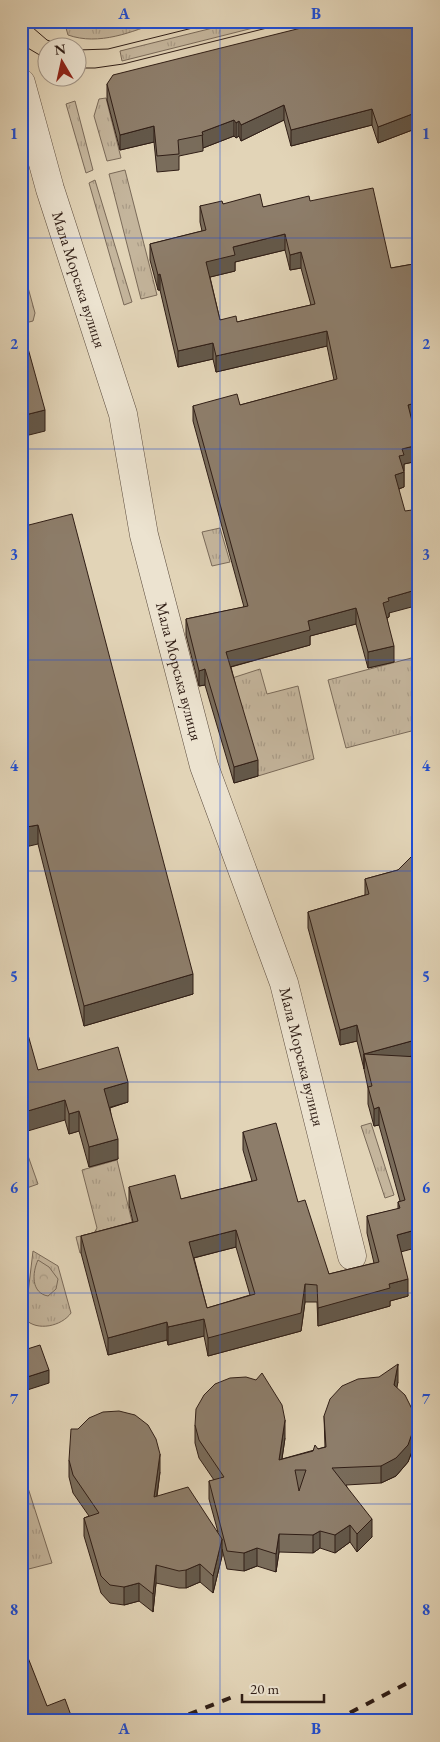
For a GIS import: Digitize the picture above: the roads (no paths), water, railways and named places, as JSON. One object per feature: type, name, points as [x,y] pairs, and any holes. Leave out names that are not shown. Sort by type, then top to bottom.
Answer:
[{"type":"street","name":"Мала Морська вулиця","points":[[21,83],[50,188],[123,414],[144,534],[204,766],[284,983],[352,1256]]},
{"type":"tram line","points":[[25,21],[45,38]]},
{"type":"tram line","points":[[88,50],[108,49],[221,21]]},
{"type":"tram line","points":[[88,68],[123,64],[295,21]]},
{"type":"tram line","points":[[21,44],[38,54]]},
{"type":"railway","points":[[334,1721],[419,1677]]},
{"type":"railway","points":[[172,1721],[235,1696]]}]
